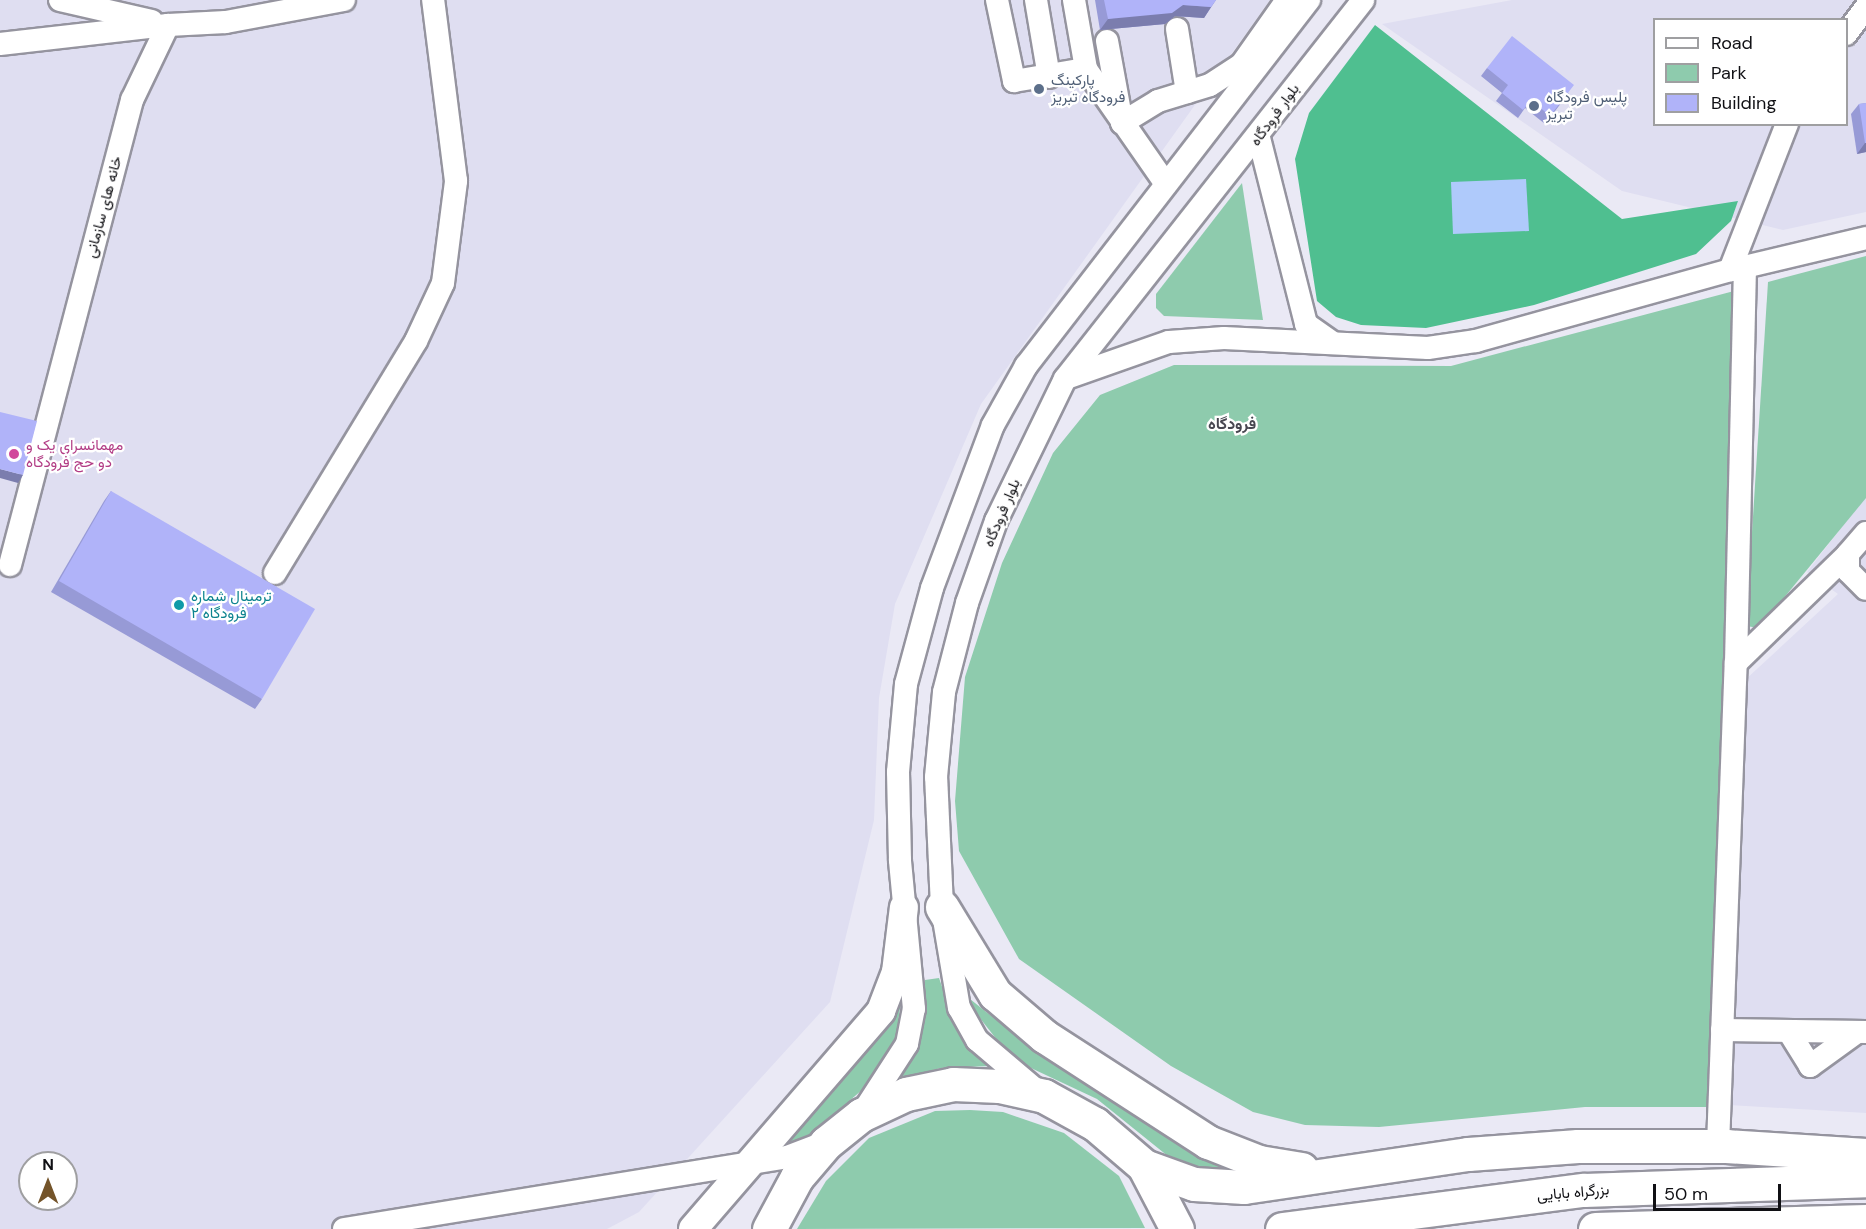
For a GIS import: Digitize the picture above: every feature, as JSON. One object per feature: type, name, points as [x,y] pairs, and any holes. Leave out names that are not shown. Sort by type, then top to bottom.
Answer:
[{"type":"highway","points":[[942,906],[995,994],[1044,1036],[1208,1142],[1259,1162],[1333,1174]]},
{"type":"highway","points":[[766,1225],[826,1143],[861,1115],[906,1094],[953,1084],[999,1086],[1044,1096],[1095,1124],[1144,1166],[1194,1184],[1244,1187],[1468,1154],[1578,1146],[1718,1146],[1866,1155]]},
{"type":"highway","points":[[1144,1166],[1175,1223]]},
{"type":"highway","name":"بزرگراه بابایی","points":[[1282,1229],[1584,1190],[1866,1180]]},
{"type":"highway","points":[[1595,1229],[1866,1221]]},
{"type":"main road","points":[[693,1229],[881,1011],[896,972],[904,906]]},
{"type":"street","points":[[60,0],[168,25]]},
{"type":"street","points":[[0,44],[168,25],[226,22],[344,0]]},
{"type":"street","points":[[275,573],[416,341],[443,283],[456,181],[434,0]]},
{"type":"street","points":[[997,0],[1010,77],[1020,83],[1086,69]]},
{"type":"street","points":[[1036,0],[1049,77]]},
{"type":"street","points":[[1074,0],[1086,69],[1167,184]]},
{"type":"street","points":[[1122,123],[1158,101],[1210,85],[1241,65],[1287,0]]},
{"type":"street","points":[[861,1115],[907,1044],[914,1009],[904,906],[898,772],[906,684],[932,588],[993,425],[1026,366],[1309,0]]},
{"type":"street","name":"بلوار فرودگاه","points":[[1044,1096],[977,1040],[959,1008],[942,906],[936,777],[944,692],[996,521],[1065,379],[1259,138],[1362,0]]},
{"type":"street","points":[[1848,31],[1866,6]]},
{"type":"street","name":"خانه های سازمانی","points":[[9,565],[132,100],[168,25]]},
{"type":"street","points":[[1177,29],[1187,92]]},
{"type":"street","points":[[1107,41],[1122,123]]},
{"type":"street","points":[[1718,1146],[1736,663],[1738,269],[1786,126]]},
{"type":"street","points":[[1259,138],[1306,324],[1333,343]]},
{"type":"street","points":[[1065,379],[1169,342],[1224,338],[1428,348],[1476,341],[1738,269],[1866,238]]},
{"type":"street","points":[[1736,663],[1848,554],[1866,533]]},
{"type":"street","points":[[1848,554],[1848,571],[1866,589]]},
{"type":"street","points":[[1722,1030],[1861,1032]]},
{"type":"street","points":[[1789,1032],[1810,1066],[1861,1032]]},
{"type":"street","points":[[344,1229],[749,1163],[826,1143]]},
{"type":"shaded area","points":[[0,0],[1270,0],[981,404],[895,604],[879,698],[874,820],[830,1002],[639,1212],[607,1229],[0,1229]]},
{"type":"shaded area","points":[[1512,0],[1866,0],[1866,212],[1783,230],[1622,191],[1382,24]]},
{"type":"shaded area","points":[[1866,496],[1866,1113],[1729,1105],[1745,680],[1838,594],[1807,572]]},
{"type":"green space","points":[[1375,25],[1622,219],[1738,201],[1731,221],[1696,254],[1534,305],[1426,328],[1361,325],[1336,317],[1317,301],[1295,159],[1309,113]]},
{"type":"green space","points":[[1242,183],[1263,320],[1164,316],[1156,308],[1156,294]]},
{"type":"green space","points":[[1866,256],[1866,498],[1759,628],[1746,626],[1768,282]]},
{"type":"green space","points":[[1734,291],[1712,1107],[1585,1107],[1379,1127],[1305,1125],[1253,1112],[1171,1066],[1019,959],[959,851],[955,801],[965,677],[1002,563],[1053,453],[1100,395],[1174,365],[1451,366]]},
{"type":"green space","points":[[939,978],[957,1030],[991,1066],[941,1068],[901,1078],[924,1024],[925,980]]},
{"type":"green space","points":[[963,983],[970,999],[990,1015],[1180,1139],[1249,1172],[1195,1168],[1169,1157],[1097,1099],[1012,1059],[972,1008]]},
{"type":"green space","points":[[902,995],[895,1043],[878,1076],[802,1142],[775,1147],[865,1053]]},
{"type":"green space","points":[[935,1111],[1003,1112],[1064,1133],[1119,1176],[1145,1228],[797,1229],[826,1181],[869,1138]]},
{"type":"water","points":[[1526,179],[1529,231],[1453,234],[1451,182]]},
{"type":"building","points":[[1104,0],[1216,0],[1211,7],[1183,5],[1172,13],[1108,19]]},
{"type":"building","points":[[1512,36],[1574,85],[1550,116],[1531,100],[1523,110],[1502,93],[1508,85],[1487,68]]},
{"type":"building","points":[[1866,103],[1866,143],[1865,143],[1859,104]]},
{"type":"building","name":"مهمانسرای یک و دو حج فرودگاه","points":[[0,412],[37,421],[23,475],[0,469]]},
{"type":"building","name":"ترمينال شماره ۲ فرودگاه","points":[[111,491],[315,609],[262,699],[59,581]]},
{"type":"place","name":"پارکینگ فرودگاه تبریز","points":[[1039,89]]},
{"type":"place","name":"پلیس فرودگاه تبریز","points":[[1534,106]]},
{"type":"place","name":"مهمانسرای یک و دو حج فرودگاه","points":[[14,454]]},
{"type":"place","name":"ترمينال شماره ۲ فرودگاه","points":[[179,605]]},
{"type":"district","name":"فرودگاه","points":[[1232,424]]}]
